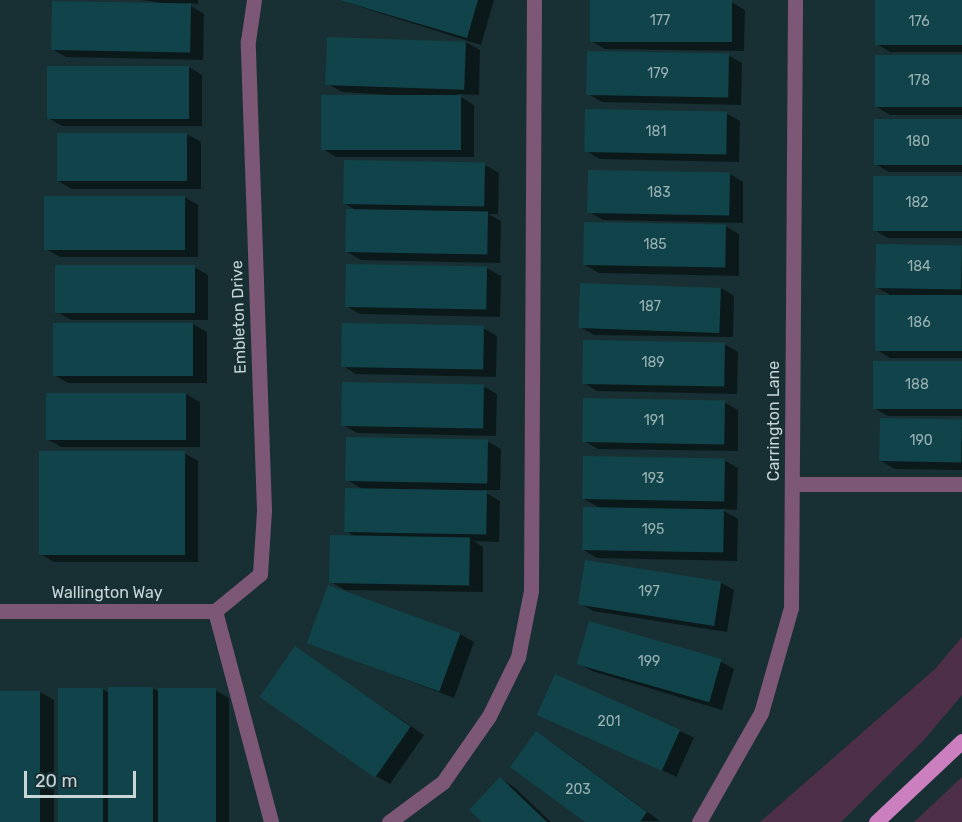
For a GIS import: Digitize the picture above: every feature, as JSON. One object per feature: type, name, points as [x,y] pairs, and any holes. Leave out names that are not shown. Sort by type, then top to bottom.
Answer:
[{"type":"main road","points":[[876,822],[962,741]]},
{"type":"street","name":"Embleton Drive","points":[[215,611],[260,574],[264,510],[248,41],[254,0]]},
{"type":"street","points":[[389,822],[443,782],[489,716],[518,657],[531,591],[534,0]]},
{"type":"street","name":"Carrington Lane","points":[[699,822],[761,713],[791,608],[795,0]]},
{"type":"street","points":[[792,484],[962,484]]},
{"type":"street","name":"Wallington Way","points":[[0,611],[215,611]]},
{"type":"street","points":[[215,611],[271,822]]},
{"type":"shaded area","points":[[962,637],[962,695],[923,741],[841,822],[760,822],[935,669]]},
{"type":"shaded area","points":[[962,777],[962,822],[914,822]]},
{"type":"building","points":[[339,0],[478,0],[467,38]]},
{"type":"building","points":[[590,0],[732,0],[732,42],[590,42]]},
{"type":"building","points":[[875,0],[962,0],[962,45],[875,45]]},
{"type":"building","points":[[52,1],[191,3],[190,52],[51,50]]},
{"type":"building","points":[[327,37],[466,42],[464,90],[325,85]]},
{"type":"building","points":[[587,51],[729,53],[728,97],[586,95]]},
{"type":"building","points":[[875,55],[962,55],[962,107],[875,107]]},
{"type":"building","points":[[47,66],[189,66],[189,119],[47,119]]},
{"type":"building","points":[[321,95],[461,95],[461,150],[321,150]]},
{"type":"building","points":[[585,109],[727,111],[726,154],[584,152]]},
{"type":"building","points":[[874,119],[962,119],[962,165],[874,165]]},
{"type":"building","points":[[57,133],[187,133],[187,181],[57,181]]},
{"type":"building","points":[[344,160],[485,162],[484,206],[343,204]]},
{"type":"building","points":[[588,170],[730,172],[729,215],[587,213]]},
{"type":"building","points":[[873,176],[962,176],[962,231],[873,231]]},
{"type":"building","points":[[44,196],[185,196],[185,250],[44,250]]},
{"type":"building","points":[[346,209],[488,211],[487,254],[345,252]]},
{"type":"building","points":[[584,222],[726,224],[725,267],[583,265]]},
{"type":"building","points":[[876,244],[962,246],[961,289],[875,288]]},
{"type":"building","points":[[346,264],[487,266],[486,309],[345,307]]},
{"type":"building","points":[[55,265],[195,265],[195,313],[55,313]]},
{"type":"building","points":[[580,283],[721,288],[719,333],[578,328]]},
{"type":"building","points":[[875,295],[962,295],[962,351],[875,351]]},
{"type":"building","points":[[53,323],[193,323],[193,376],[53,376]]},
{"type":"building","points":[[342,323],[484,325],[483,369],[341,367]]},
{"type":"building","points":[[583,340],[725,342],[724,386],[582,384]]},
{"type":"building","points":[[873,361],[962,361],[962,409],[873,409]]},
{"type":"building","points":[[342,382],[484,384],[483,428],[341,426]]},
{"type":"building","points":[[46,393],[186,393],[186,440],[46,440]]},
{"type":"building","points":[[583,398],[725,400],[724,444],[582,442]]},
{"type":"building","points":[[880,418],[962,419],[961,462],[879,461]]},
{"type":"building","points":[[346,437],[488,439],[487,483],[345,481]]},
{"type":"building","points":[[39,451],[185,451],[185,555],[39,555]]},
{"type":"building","points":[[583,456],[725,458],[724,501],[582,499]]},
{"type":"building","points":[[345,488],[487,490],[486,534],[344,532]]},
{"type":"building","points":[[583,507],[724,509],[723,552],[582,550]]},
{"type":"building","points":[[330,535],[470,537],[469,585],[329,583]]},
{"type":"building","points":[[585,560],[721,582],[714,626],[578,604]]},
{"type":"building","points":[[328,585],[460,633],[439,691],[307,643]]},
{"type":"building","points":[[589,621],[722,659],[709,702],[577,664]]},
{"type":"building","points":[[295,646],[411,727],[375,778],[259,697]]},
{"type":"building","points":[[555,674],[680,730],[662,771],[537,715]]},
{"type":"building","points":[[108,687],[153,687],[153,822],[108,822]]},
{"type":"building","points":[[58,688],[103,688],[103,822],[58,822]]},
{"type":"building","points":[[158,688],[216,688],[216,822],[158,822]]},
{"type":"building","points":[[0,691],[40,691],[40,822],[0,822]]},
{"type":"building","points":[[536,731],[647,812],[640,822],[585,822],[510,767]]},
{"type":"building","points":[[500,777],[547,822],[482,822],[469,810]]}]
